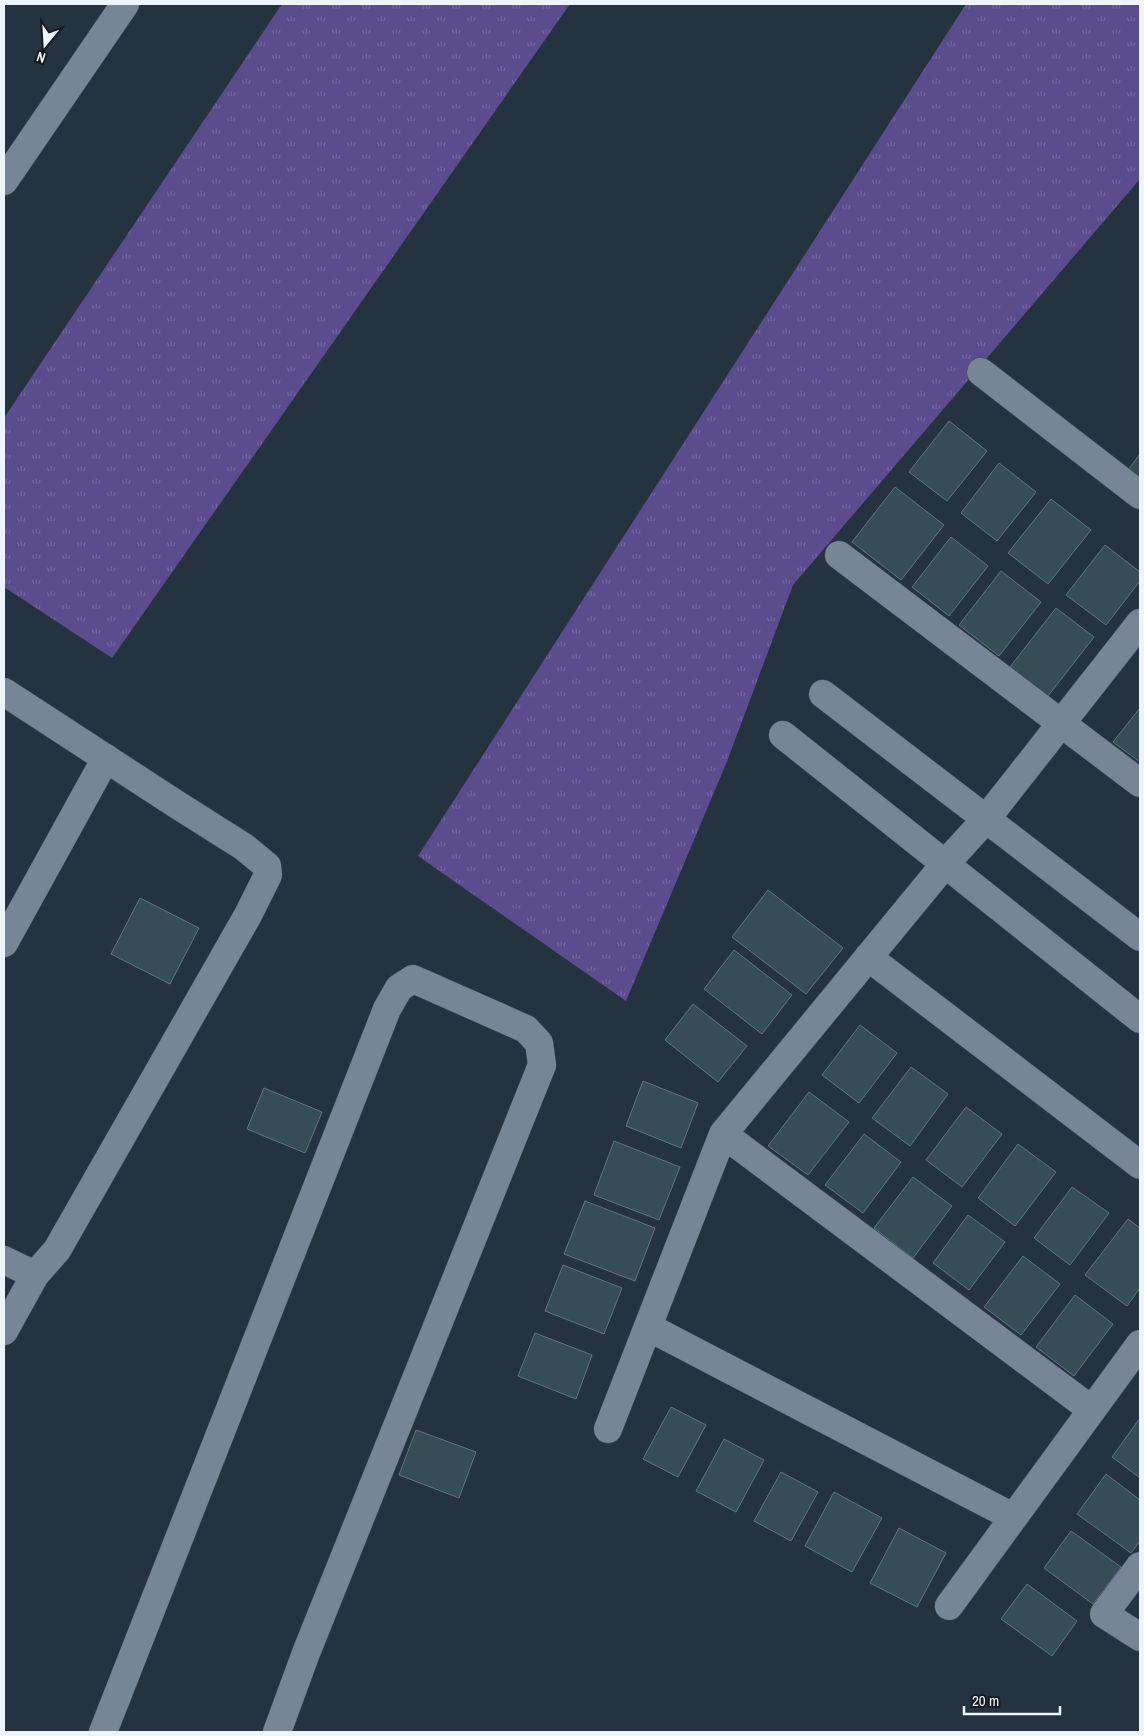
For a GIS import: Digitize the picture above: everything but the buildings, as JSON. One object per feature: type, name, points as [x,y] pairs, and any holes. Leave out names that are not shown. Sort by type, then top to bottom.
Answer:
[{"type":"street","points":[[4,182],[125,4]]},
{"type":"street","points":[[980,372],[1140,495]]},
{"type":"street","points":[[839,555],[1140,783]]},
{"type":"street","points":[[608,1429],[723,1134],[945,864],[986,819],[1140,624]]},
{"type":"street","points":[[4,692],[244,846],[267,866],[268,875],[248,915],[57,1250],[34,1275],[4,1331]]},
{"type":"street","points":[[823,694],[1140,937]]},
{"type":"street","points":[[784,736],[1140,1019]]},
{"type":"street","points":[[4,943],[106,758]]},
{"type":"street","points":[[868,957],[1140,1165]]},
{"type":"street","points":[[103,1732],[387,1009],[400,988],[414,979],[526,1029],[539,1043],[542,1065],[306,1653],[278,1732]]},
{"type":"street","points":[[723,1134],[1092,1410]]},
{"type":"street","points":[[4,1260],[34,1275]]},
{"type":"street","points":[[648,1327],[1013,1517]]},
{"type":"street","points":[[949,1606],[1140,1344]]},
{"type":"street","points":[[1140,1566],[1104,1614],[1140,1637]]},
{"type":"green space","points":[[282,4],[570,4],[112,658],[4,587],[4,418]]},
{"type":"green space","points":[[966,4],[1140,4],[1140,179],[793,585],[726,764],[626,1001],[418,856]]}]
